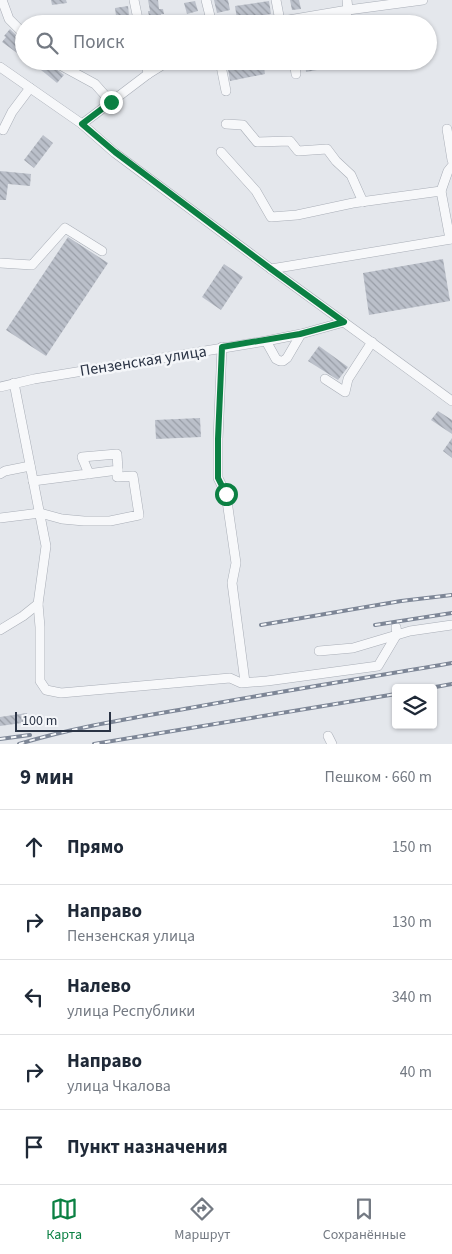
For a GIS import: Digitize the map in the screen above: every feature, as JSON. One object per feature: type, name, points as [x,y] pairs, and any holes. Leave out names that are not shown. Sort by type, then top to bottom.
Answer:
[{"type":"street","points":[[2,0],[9,19],[15,25]]},
{"type":"street","points":[[134,0],[137,15]]},
{"type":"street","points":[[206,0],[210,15]]},
{"type":"street","points":[[276,0],[282,15]]},
{"type":"street","points":[[347,0],[347,15]]},
{"type":"street","points":[[321,15],[420,0]]},
{"type":"street","points":[[0,67],[82,124],[115,152],[271,269],[452,401]]},
{"type":"street","points":[[69,70],[95,84],[111,102]]},
{"type":"street","points":[[147,70],[148,74]]},
{"type":"street","points":[[82,124],[154,70]]},
{"type":"street","points":[[222,70],[226,91]]},
{"type":"street","points":[[295,70],[296,74]]},
{"type":"street","points":[[3,130],[12,112],[30,88]]},
{"type":"street","points":[[226,124],[243,125],[257,142],[290,141],[298,151],[327,149],[336,161],[351,175],[363,202]]},
{"type":"street","points":[[447,130],[452,160]]},
{"type":"street","points":[[221,152],[256,191],[271,218],[441,191]]},
{"type":"street","points":[[271,269],[451,239],[441,191],[448,171],[452,166]]},
{"type":"street","points":[[0,263],[32,266],[66,228],[102,251]]},
{"type":"street","name":"Пензенская улица","points":[[0,386],[266,341],[344,322]]},
{"type":"street","points":[[266,341],[276,359],[283,361],[287,358],[300,334]]},
{"type":"street","points":[[325,379],[344,392],[348,379],[372,342]]},
{"type":"street","points":[[222,347],[218,478],[226,494],[236,563],[232,583],[245,682]]},
{"type":"street","points":[[14,383],[46,546],[38,604],[40,681],[46,690],[61,693],[230,678],[241,682],[267,681],[378,666],[396,631]]},
{"type":"street","points":[[0,518],[40,513],[84,521],[110,521],[139,515],[133,476],[117,477],[117,454],[82,457],[89,474]]},
{"type":"street","points":[[0,474],[5,471],[30,466]]},
{"type":"street","points":[[33,481],[118,470]]},
{"type":"street","points":[[0,630],[38,604]]},
{"type":"street","points":[[319,651],[353,648],[396,631],[452,625]]},
{"type":"building","points":[[51,0],[66,0],[67,3],[52,5]]},
{"type":"building","points":[[148,0],[158,0],[159,9],[163,9],[164,14],[149,15],[148,11],[150,11]]},
{"type":"building","points":[[214,0],[228,0],[230,10],[217,13]]},
{"type":"building","points":[[290,0],[299,0],[301,9],[292,10]]},
{"type":"building","points":[[195,1],[198,11],[187,14],[184,3]]},
{"type":"building","points":[[269,1],[271,14],[236,15],[235,6]]},
{"type":"building","points":[[128,6],[129,15],[116,15],[115,8]]},
{"type":"building","points":[[10,29],[15,34],[15,51],[2,42],[6,37],[4,36]]},
{"type":"building","points":[[41,70],[58,70],[64,75],[57,83]]},
{"type":"building","points":[[228,70],[264,70],[265,74],[230,81]]},
{"type":"building","points":[[43,135],[53,143],[34,168],[24,160]]},
{"type":"building","points":[[0,171],[31,174],[30,186],[8,184],[6,200],[0,200]]},
{"type":"building","points":[[68,237],[108,263],[46,356],[6,330]]},
{"type":"building","points":[[443,259],[450,301],[369,315],[363,273]]},
{"type":"building","points":[[224,264],[243,277],[221,310],[202,297]]},
{"type":"building","points":[[319,346],[348,367],[338,380],[308,361]]},
{"type":"building","points":[[438,411],[452,420],[452,434],[431,420]]},
{"type":"building","points":[[200,418],[201,437],[156,439],[155,420]]},
{"type":"building","points":[[452,438],[452,458],[443,451]]},
{"type":"building","points":[[27,713],[29,722],[0,726],[0,717]]},
{"type":"railway","points":[[261,625],[401,601],[452,595]]},
{"type":"railway","points":[[375,625],[452,613]]},
{"type":"railway","points":[[19,744],[125,719],[452,663]]},
{"type":"railway","points":[[437,687],[452,684]]},
{"type":"railway","points":[[94,744],[392,695]]},
{"type":"railway","points":[[0,739],[30,735]]},
{"type":"route","points":[[111,102],[82,124],[115,152],[344,322],[266,341],[222,347],[218,478],[226,494]]}]
